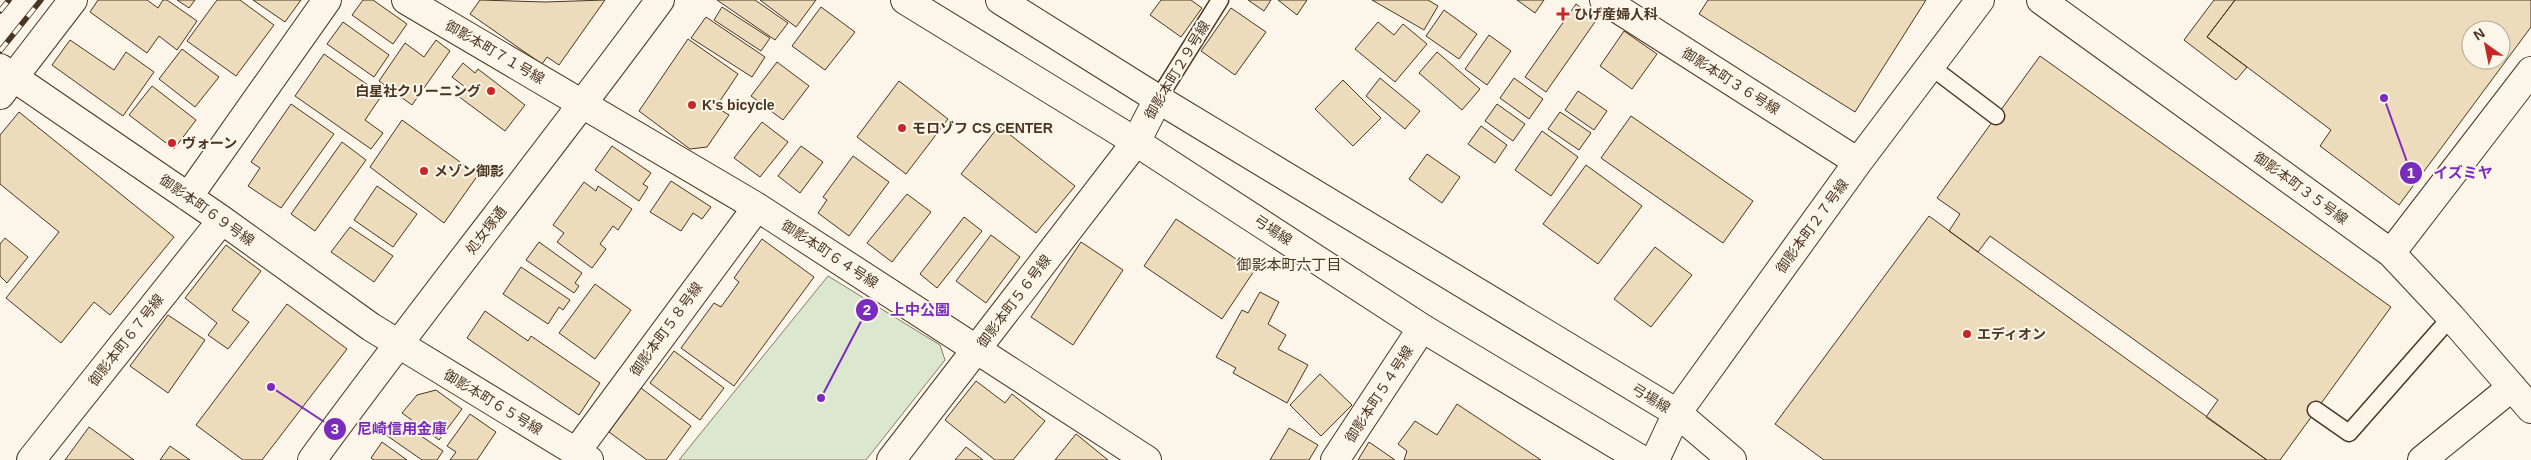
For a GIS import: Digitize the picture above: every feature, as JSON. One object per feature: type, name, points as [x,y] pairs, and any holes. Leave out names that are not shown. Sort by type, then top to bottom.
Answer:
[{"type":"street","points":[[5,80],[73,0]]},
{"type":"street","points":[[188,197],[327,0]]},
{"type":"street","name":"御影本町７１号線","points":[[406,0],[584,104]]},
{"type":"street","name":"処女塚通","points":[[312,460],[398,344],[584,104],[660,0]]},
{"type":"street","name":"弓場線","points":[[905,0],[1136,142],[1422,328],[1642,460]]},
{"type":"street","name":"弓場線","points":[[1000,0],[1158,99],[1677,413],[1732,460]]},
{"type":"street","name":"御影本町３６号線","points":[[1604,0],[1858,162]]},
{"type":"street","name":"御影本町２７号線","points":[[1655,460],[1677,413],[1858,162],[1980,0]]},
{"type":"street","name":"御影本町３５号線","points":[[2041,0],[2391,253],[2451,317],[2531,409]]},
{"type":"street","points":[[2391,253],[2531,72]]},
{"type":"street","name":"御影本町６９号線","points":[[5,80],[188,197],[398,344]]},
{"type":"street","name":"御影本町２９号線","points":[[1136,142],[1158,99]]},
{"type":"street","name":"御影本町６４号線","points":[[584,104],[757,207],[1147,460]]},
{"type":"street","name":"御影本町５６号線","points":[[891,460],[1136,142]]},
{"type":"street","name":"御影本町５８号線","points":[[582,456],[757,207]]},
{"type":"street","name":"御影本町６７号線","points":[[31,460],[222,220]]},
{"type":"street","name":"御影本町５４号線","points":[[1335,460],[1422,328]]},
{"type":"street","name":"御影本町６５号線","points":[[398,344],[582,456]]},
{"type":"street","points":[[2422,460],[2512,386]]},
{"type":"lane","name":"御影本町２９号線","points":[[1158,99],[1220,0]]},
{"type":"lane","points":[[1930,66],[1996,116]]},
{"type":"lane","points":[[2316,410],[2349,433],[2451,317]]},
{"type":"green space","points":[[828,276],[940,345],[945,360],[866,460],[679,460]]},
{"type":"building","points":[[98,0],[147,0],[158,8],[163,0],[167,0],[197,21],[177,50],[159,36],[147,53],[90,12]]},
{"type":"building","points":[[177,0],[195,0],[189,8]]},
{"type":"building","points":[[217,0],[240,0],[274,25],[236,76],[187,41]]},
{"type":"building","points":[[253,0],[301,0],[285,22]]},
{"type":"building","points":[[363,0],[373,0],[407,24],[393,44],[352,15]]},
{"type":"building","points":[[480,0],[545,2],[605,0],[559,65],[547,57],[542,64],[470,14]]},
{"type":"building","points":[[717,0],[755,0],[788,23],[775,40]]},
{"type":"building","points":[[760,0],[816,0],[796,27]]},
{"type":"building","points":[[1161,0],[1191,0],[1202,8],[1181,37],[1150,15]]},
{"type":"building","points":[[1248,0],[1271,0],[1264,11]]},
{"type":"building","points":[[1278,0],[1307,0],[1297,15]]},
{"type":"building","points":[[1372,0],[1428,0],[1438,6],[1424,30]]},
{"type":"building","points":[[1517,0],[1544,0],[1535,13]]},
{"type":"building","points":[[1708,0],[1926,0],[1855,112],[1699,14]]},
{"type":"building","points":[[2214,0],[2235,0],[2207,37],[2247,67],[2236,80],[2184,40]]},
{"type":"building","points":[[2235,0],[2531,0],[2531,27],[2511,54],[2511,20],[2461,20],[2461,70],[2499,70],[2399,205],[2320,146],[2331,130],[2207,37]]},
{"type":"building","points":[[1576,4],[1597,19],[1546,92],[1525,77]]},
{"type":"building","points":[[722,7],[770,38],[761,51],[714,20]]},
{"type":"building","points":[[821,7],[855,32],[825,70],[792,46]]},
{"type":"building","points":[[1231,8],[1266,32],[1235,75],[1201,51]]},
{"type":"building","points":[[1444,10],[1477,34],[1459,59],[1426,36]]},
{"type":"building","points":[[706,17],[765,57],[752,77],[691,38]]},
{"type":"building","points":[[343,22],[389,55],[374,77],[327,44]]},
{"type":"building","points":[[1378,22],[1394,35],[1403,24],[1427,44],[1395,82],[1355,49]]},
{"type":"building","points":[[1624,31],[1657,54],[1632,89],[1600,66]]},
{"type":"building","points":[[1489,35],[1511,51],[1487,85],[1465,69]]},
{"type":"building","points":[[688,39],[738,74],[716,107],[729,115],[707,147],[690,149],[639,111]]},
{"type":"building","points":[[70,40],[114,70],[126,52],[154,72],[123,116],[52,65]]},
{"type":"building","points":[[436,40],[450,51],[412,105],[379,81],[405,43],[424,57]]},
{"type":"building","points":[[182,49],[219,77],[195,107],[159,79]]},
{"type":"building","points":[[1437,52],[1480,89],[1462,110],[1419,73]]},
{"type":"building","points":[[324,54],[382,95],[365,120],[383,133],[371,149],[295,96]]},
{"type":"building","points":[[2040,56],[2391,307],[2280,460],[2267,460],[2206,417],[2218,400],[1990,236],[1978,252],[1949,231],[1960,214],[1937,198]]},
{"type":"building","points":[[777,62],[809,86],[783,120],[751,96]]},
{"type":"building","points":[[463,63],[475,73],[478,69],[525,105],[505,131],[458,96],[465,87],[452,77]]},
{"type":"building","points":[[1380,78],[1420,111],[1405,129],[1366,96]]},
{"type":"building","points":[[1514,78],[1543,99],[1529,119],[1500,98]]},
{"type":"building","points":[[1343,80],[1381,118],[1353,146],[1315,109]]},
{"type":"building","name":"モロゾフ CS CENTER","points":[[899,81],[948,119],[906,174],[857,137]]},
{"type":"building","points":[[152,86],[196,120],[174,149],[129,115]]},
{"type":"building","points":[[1578,91],[1607,111],[1594,130],[1565,110]]},
{"type":"building","points":[[291,104],[334,134],[281,208],[248,186],[260,168],[251,162]]},
{"type":"building","points":[[1497,104],[1525,124],[1513,141],[1485,121]]},
{"type":"building","points":[[19,112],[174,237],[110,315],[94,302],[61,343],[6,298],[59,232],[0,184],[0,135]]},
{"type":"building","points":[[1560,112],[1591,133],[1579,150],[1548,129]]},
{"type":"building","points":[[1631,116],[1753,201],[1723,243],[1601,158]]},
{"type":"building","name":"メゾン御影","points":[[402,120],[478,175],[444,223],[370,167]]},
{"type":"building","points":[[762,122],[788,142],[760,177],[734,158]]},
{"type":"building","points":[[999,126],[1075,186],[1036,233],[961,174]]},
{"type":"building","points":[[1481,126],[1507,145],[1495,163],[1468,144]]},
{"type":"building","points":[[1542,131],[1578,157],[1551,196],[1515,170]]},
{"type":"building","points":[[342,142],[366,160],[315,231],[291,214]]},
{"type":"building","points":[[612,146],[651,173],[643,184],[648,187],[639,201],[595,170]]},
{"type":"building","points":[[801,146],[823,162],[800,193],[778,176]]},
{"type":"building","points":[[1427,154],[1460,177],[1442,203],[1409,179]]},
{"type":"building","points":[[853,156],[889,182],[849,236],[818,213],[827,200],[823,197]]},
{"type":"building","points":[[1586,165],[1642,206],[1598,264],[1543,224]]},
{"type":"building","points":[[671,181],[711,207],[702,219],[693,213],[681,231],[650,212]]},
{"type":"building","points":[[584,182],[596,191],[598,186],[632,209],[618,230],[613,226],[600,244],[606,249],[592,268],[557,242],[564,233],[553,225]]},
{"type":"building","points":[[377,186],[417,214],[393,247],[354,220]]},
{"type":"building","points":[[907,194],[931,212],[892,262],[867,243]]},
{"type":"building","name":"エディオン","points":[[1929,216],[2267,460],[1824,460],[1775,424]]},
{"type":"building","points":[[964,217],[982,231],[937,288],[920,274]]},
{"type":"building","points":[[1176,219],[1254,271],[1222,319],[1144,266]]},
{"type":"building","points":[[350,227],[393,256],[374,282],[331,252]]},
{"type":"building","points":[[991,235],[1020,257],[986,303],[956,281]]},
{"type":"building","points":[[5,238],[28,257],[7,283],[0,276],[0,244]]},
{"type":"building","points":[[762,239],[814,277],[734,386],[681,348],[714,303],[721,307],[739,282],[734,278]]},
{"type":"building","points":[[539,242],[582,273],[575,283],[579,286],[574,293],[526,260]]},
{"type":"building","points":[[1081,242],[1123,270],[1073,345],[1031,317]]},
{"type":"building","points":[[226,245],[261,271],[232,310],[249,322],[228,349],[208,335],[217,323],[185,298]]},
{"type":"building","points":[[1655,247],[1692,275],[1651,327],[1614,299]]},
{"type":"building","points":[[521,267],[570,300],[563,310],[559,307],[548,324],[503,294]]},
{"type":"building","points":[[595,284],[631,310],[595,359],[559,333]]},
{"type":"building","points":[[1260,292],[1279,302],[1268,324],[1286,335],[1278,349],[1308,365],[1287,403],[1233,373],[1236,368],[1216,357],[1242,310],[1248,313]]},
{"type":"building","points":[[287,304],[347,349],[262,460],[243,460],[196,425]]},
{"type":"building","points":[[485,311],[528,341],[531,336],[600,383],[579,415],[467,338]]},
{"type":"building","points":[[168,315],[205,340],[168,393],[130,366]]},
{"type":"building","points":[[674,351],[724,388],[700,420],[650,383]]},
{"type":"building","points":[[1320,374],[1352,405],[1321,436],[1290,405]]},
{"type":"building","points":[[976,381],[1005,403],[1012,394],[1045,421],[1013,460],[995,460],[945,420]]},
{"type":"building","points":[[641,388],[691,426],[666,460],[647,460],[609,432]]},
{"type":"building","points":[[436,390],[462,409],[439,440],[402,413],[417,395]]},
{"type":"building","points":[[1457,404],[1541,460],[1404,460],[1407,451],[1398,444],[1415,421],[1437,435]]},
{"type":"building","points":[[470,414],[496,432],[477,460],[450,460],[456,452],[447,446]]},
{"type":"building","points":[[398,420],[443,451],[437,460],[422,460],[386,435]]},
{"type":"building","points":[[89,427],[134,460],[65,460]]},
{"type":"building","points":[[1289,428],[1318,445],[1309,460],[1270,460]]},
{"type":"building","points":[[1076,434],[1108,460],[1055,460]]},
{"type":"building","points":[[382,442],[407,460],[374,460],[371,458]]},
{"type":"building","points":[[1369,442],[1395,460],[1358,460]]},
{"type":"building","points":[[170,446],[190,460],[160,460]]},
{"type":"building","points":[[966,447],[983,460],[955,460]]},
{"type":"railway","points":[[0,11],[9,0]]},
{"type":"railway","points":[[0,51],[41,0]]},
{"type":"place","name":"ひげ産婦人科","points":[[1563,14]]},
{"type":"place","name":"白星社クリーニング","points":[[491,91]]},
{"type":"place","name":"イズミヤ","points":[[2384,98]]},
{"type":"place","name":"K's bicycle","points":[[692,105]]},
{"type":"place","name":"モロゾフ CS CENTER","points":[[902,128]]},
{"type":"place","name":"ヴォーン","points":[[172,143]]},
{"type":"place","name":"メゾン御影","points":[[424,171]]},
{"type":"place","name":"エディオン","points":[[1967,334]]},
{"type":"place","name":"尼崎信用金庫","points":[[271,387]]},
{"type":"place","name":"上中公園","points":[[821,398]]},
{"type":"district","name":"御影本町六丁目","points":[[1289,265]]}]
